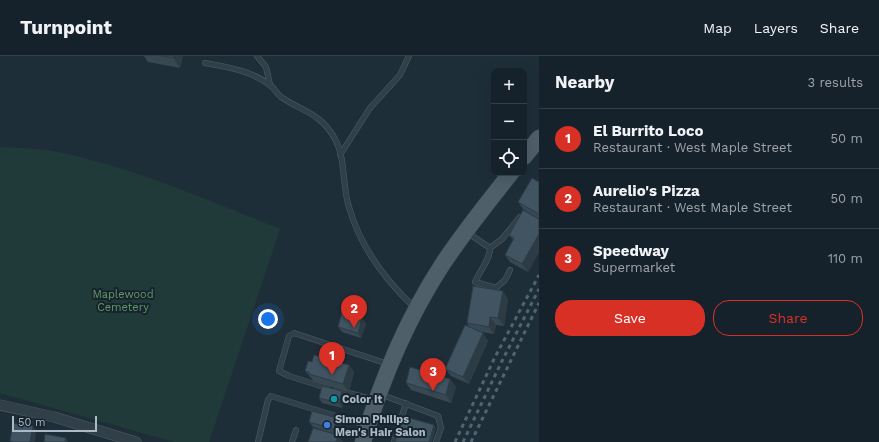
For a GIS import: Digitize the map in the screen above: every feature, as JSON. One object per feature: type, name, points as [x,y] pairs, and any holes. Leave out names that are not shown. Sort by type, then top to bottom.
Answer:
[{"type":"main road","points":[[527,153],[539,138]]},
{"type":"main road","points":[[363,442],[390,365],[417,310],[441,267],[466,231],[509,176]]},
{"type":"street","points":[[0,405],[54,417],[136,442]]},
{"type":"lane","points":[[257,56],[266,67],[270,85]]},
{"type":"lane","points":[[340,155],[370,108],[400,75],[409,56]]},
{"type":"lane","points":[[205,63],[230,68],[251,75],[270,85],[280,96],[324,122],[336,141],[344,171],[349,207],[360,234],[380,268],[397,291],[417,310]]},
{"type":"lane","points":[[490,248],[502,239],[520,217]]},
{"type":"lane","points":[[466,231],[490,248]]},
{"type":"lane","points":[[490,248],[490,256],[475,282],[496,288],[505,280],[510,270]]},
{"type":"lane","points":[[390,365],[294,333],[289,336],[279,371],[289,376],[406,403],[438,416],[441,428],[436,442]]},
{"type":"lane","points":[[258,442],[268,400],[271,396],[368,426]]},
{"type":"lane","points":[[394,442],[406,403]]},
{"type":"lane","points":[[292,442],[296,430]]},
{"type":"green space","name":"Maplewood Cemetery","points":[[0,147],[29,148],[51,151],[86,158],[114,166],[199,196],[280,229],[209,442],[174,442],[0,393]]},
{"type":"building","points":[[162,56],[174,56],[173,58]]},
{"type":"building","points":[[532,178],[539,182],[539,214],[518,202]]},
{"type":"building","points":[[523,210],[539,219],[539,234],[522,264],[505,255],[514,238],[509,235]]},
{"type":"building","points":[[473,286],[503,291],[498,318],[490,317],[489,327],[467,323]]},
{"type":"building","points":[[342,312],[362,318],[358,333],[338,327]]},
{"type":"building","points":[[465,325],[483,333],[463,377],[445,369]]},
{"type":"building","points":[[314,355],[349,365],[343,384],[309,374],[309,372],[305,371],[308,361],[312,362]]},
{"type":"building","points":[[410,367],[450,379],[446,395],[406,383]]},
{"type":"building","points":[[322,386],[342,391],[339,403],[319,398]]},
{"type":"building","points":[[312,411],[337,418],[334,429],[309,422]]},
{"type":"building","points":[[403,416],[434,425],[429,442],[395,442]]},
{"type":"building","points":[[13,423],[33,426],[30,442],[10,441]]},
{"type":"building","points":[[313,428],[338,435],[336,442],[308,442]]},
{"type":"building","points":[[45,434],[66,438],[65,442],[44,442]]},
{"type":"railway","points":[[455,442],[495,357],[539,275]]},
{"type":"railway","points":[[463,442],[539,289]]},
{"type":"railway","points":[[471,442],[539,303]]},
{"type":"place","name":"Aurelio's Pizza","points":[[354,328]]},
{"type":"place","name":"El Burrito Loco","points":[[332,375]]},
{"type":"place","name":"Speedway","points":[[433,391]]},
{"type":"place","name":"Color It","points":[[334,399]]},
{"type":"place","name":"Simon Philips Men's Hair Salon","points":[[327,425]]}]
